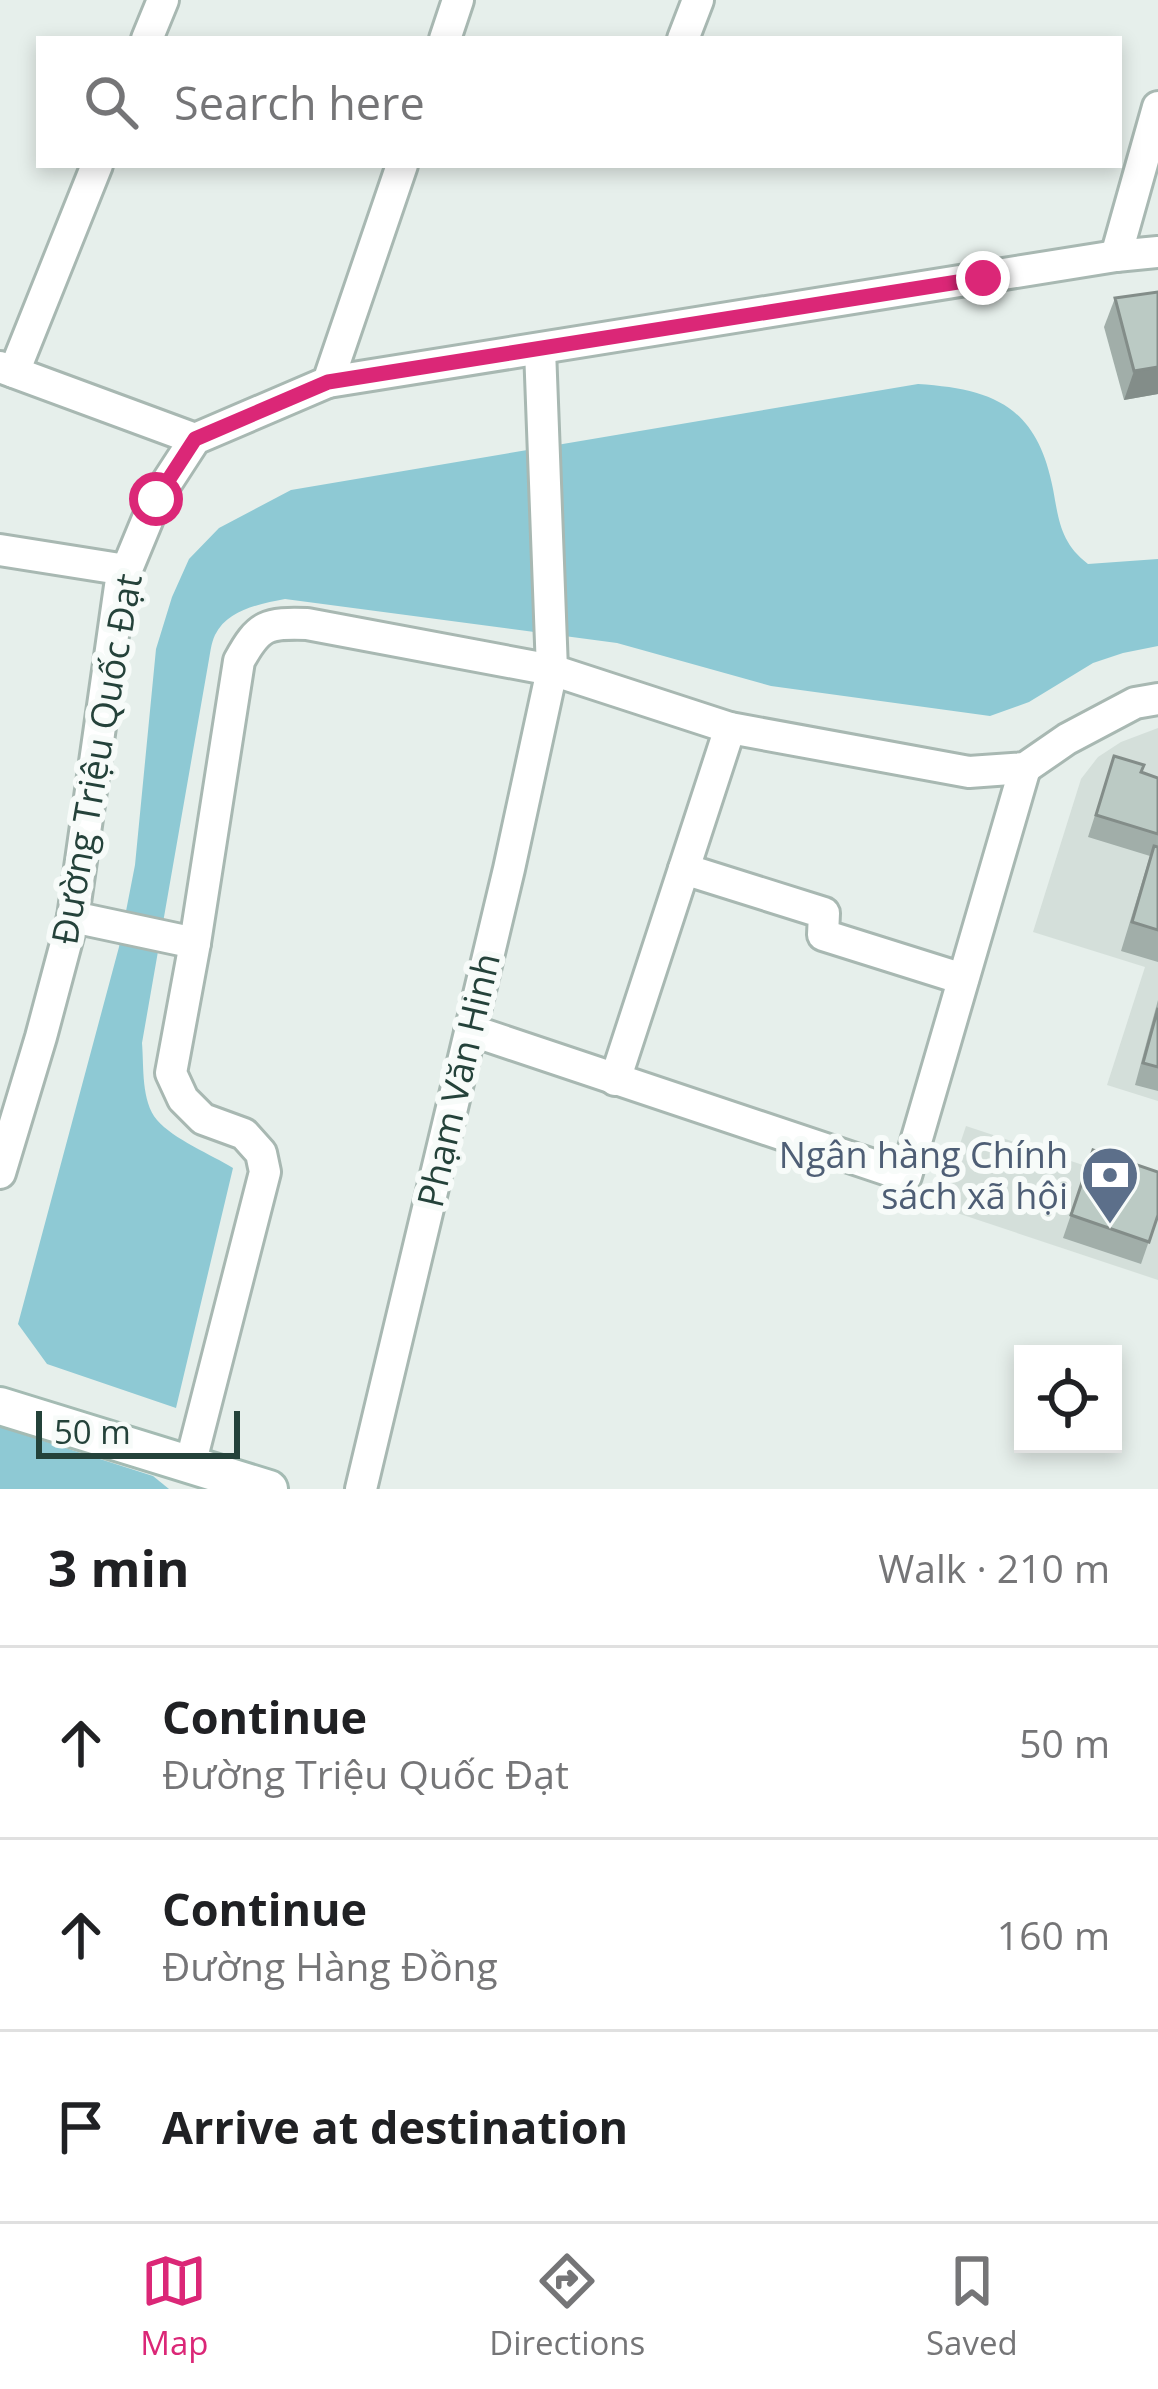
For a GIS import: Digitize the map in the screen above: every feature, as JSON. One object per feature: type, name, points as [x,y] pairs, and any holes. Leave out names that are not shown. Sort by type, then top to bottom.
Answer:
[{"type":"street","points":[[148,36],[163,0]]},
{"type":"street","points":[[684,36],[698,0]]},
{"type":"street","points":[[445,36],[451,2]]},
{"type":"street","points":[[1117,256],[1158,107]]},
{"type":"street","points":[[96,168],[7,370],[195,439],[328,382],[1158,252]]},
{"type":"street","points":[[328,382],[401,168]]},
{"type":"street","name":"Phạm Văn Hinh","points":[[361,1489],[552,670],[540,349]]},
{"type":"street","name":"Đường Triệu Quốc Đạt","points":[[0,1173],[41,1037],[87,920],[120,586],[156,499],[195,439]]},
{"type":"street","points":[[0,550],[127,570]]},
{"type":"street","points":[[190,1465],[265,1172],[261,1153],[244,1134],[203,1119],[183,1099],[171,1073],[239,661],[251,637],[274,623],[307,624],[552,670],[730,728],[969,772],[1025,768],[1067,739],[1135,703],[1158,699]]},
{"type":"street","points":[[615,1081],[730,728]]},
{"type":"street","points":[[470,1030],[906,1176],[1025,768]]},
{"type":"street","points":[[684,868],[824,913],[823,935],[963,979]]},
{"type":"street","points":[[87,920],[195,943]]},
{"type":"street","points":[[0,1406],[269,1489]]},
{"type":"shaded area","points":[[1158,728],[1158,1101],[1107,1085],[1145,967],[1033,932],[1081,779],[1098,757]]},
{"type":"shaded area","points":[[966,1126],[1158,1190],[1158,1280],[939,1207]]},
{"type":"water","points":[[918,384],[990,398],[1024,421],[1046,461],[1063,531],[1088,564],[1158,559],[1158,646],[1093,663],[1029,702],[990,716],[771,686],[617,643],[285,599],[246,609],[221,626],[211,649],[142,1043],[146,1094],[157,1120],[233,1168],[176,1408],[47,1364],[18,1324],[119,947],[135,865],[156,649],[189,559],[219,528],[291,490]]},
{"type":"water","points":[[0,1427],[153,1476],[169,1489],[0,1489]]},
{"type":"building","points":[[1158,292],[1158,367],[1134,371],[1115,298]]},
{"type":"building","points":[[1114,756],[1144,765],[1141,772],[1158,778],[1158,834],[1096,815]]},
{"type":"building","points":[[1154,846],[1158,847],[1158,930],[1132,922]]},
{"type":"building","points":[[1158,1008],[1158,1067],[1143,1063]]},
{"type":"building","name":"Ngân hàng Chính sách xã hội","points":[[1093,1150],[1158,1172],[1158,1215],[1149,1242],[1071,1215]]},
{"type":"place","name":"Ngân hàng Chính sách xã hội","points":[[1110,1226]]},
{"type":"route","points":[[156,499],[195,439],[328,382],[983,278]]}]
